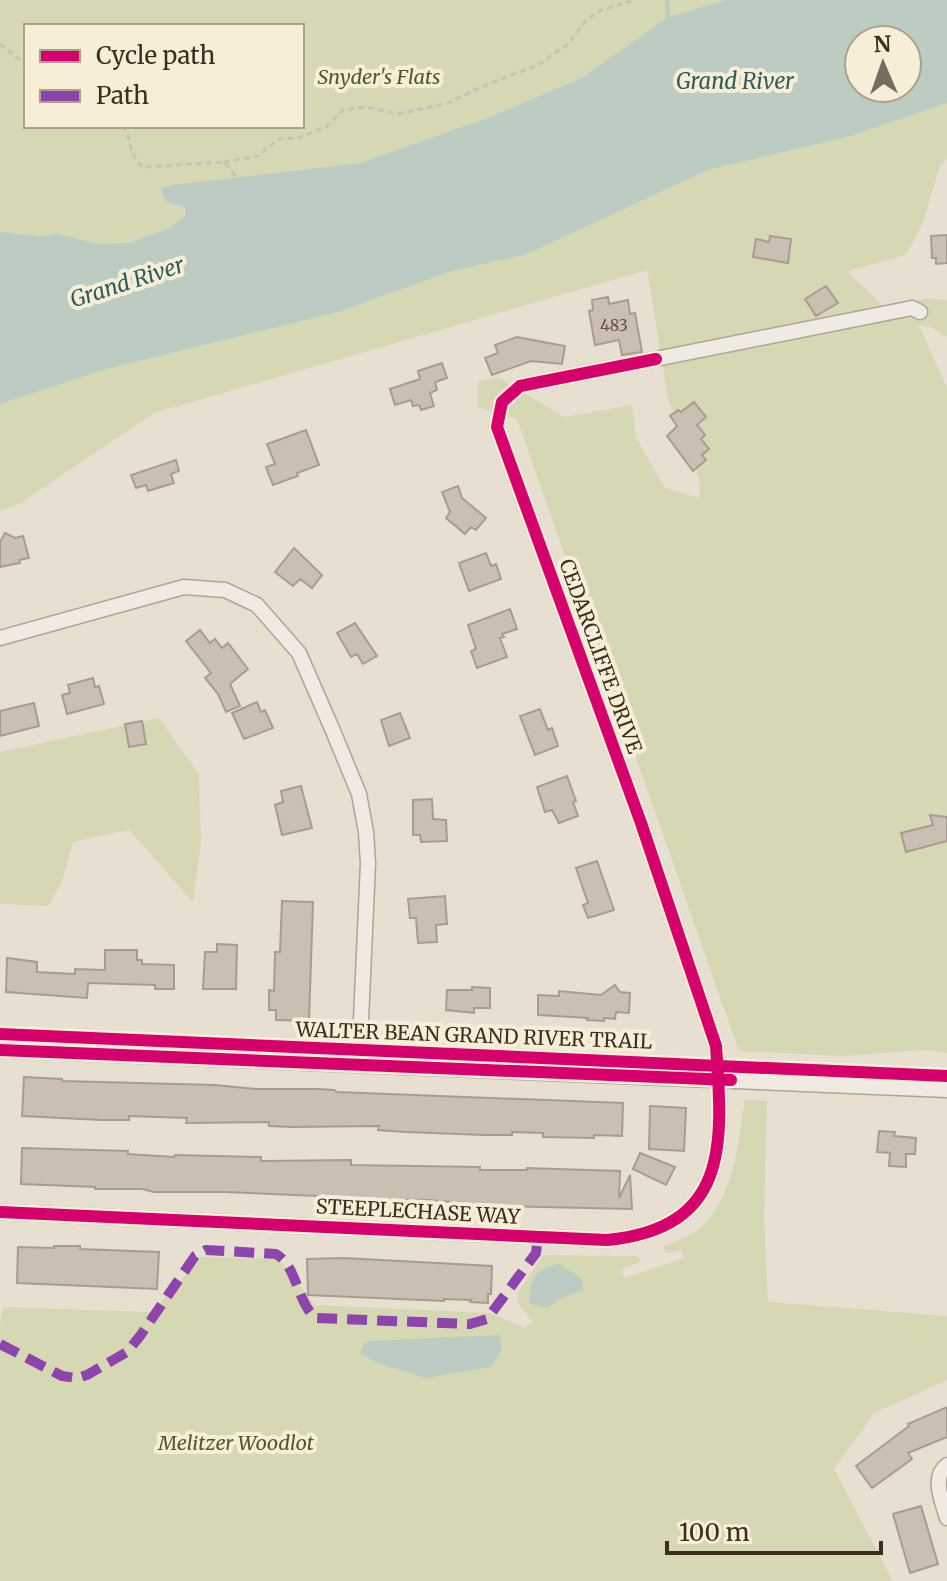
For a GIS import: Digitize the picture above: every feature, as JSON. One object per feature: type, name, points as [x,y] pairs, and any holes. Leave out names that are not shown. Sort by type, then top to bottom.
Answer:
[{"type":"street","name":"CEDARCLIFFE DRIVE","points":[[719,1079],[716,1046],[641,823],[497,427],[502,402],[520,386],[912,308],[920,312]]},
{"type":"street","points":[[0,638],[184,587],[225,590],[257,605],[278,627],[299,653],[362,807],[368,863],[359,1065]]},
{"type":"street","points":[[0,1050],[947,1090]]},
{"type":"street","name":"STEEPLECHASE WAY","points":[[0,1212],[607,1240],[627,1238],[646,1234],[670,1223],[692,1206],[707,1183],[718,1156],[719,1079]]},
{"type":"street","points":[[947,1465],[937,1479],[947,1518]]},
{"type":"path","points":[[124,128],[128,132],[132,155],[142,167],[224,162],[258,156],[279,139],[298,138],[327,126],[343,110],[366,107],[398,114],[448,103],[540,64],[569,43],[587,19],[600,11],[634,0]]},
{"type":"path","points":[[0,44],[24,63]]},
{"type":"path","points":[[224,162],[236,176]]},
{"type":"green space","name":"Snyder's Flats","points":[[0,0],[726,0],[668,17],[583,77],[495,115],[360,163],[180,184],[185,216],[170,228],[128,243],[97,244],[56,233],[41,236],[0,232]]},
{"type":"green space","points":[[947,103],[947,158],[940,166],[922,225],[906,255],[847,271],[884,307],[926,299],[947,300],[947,337],[929,326],[919,326],[947,388],[947,1053],[924,1050],[844,1056],[739,1051],[517,419],[478,407],[478,382],[498,377],[564,417],[632,405],[636,438],[665,488],[700,498],[699,479],[668,398],[647,270],[154,413],[19,504],[0,511],[0,404],[107,369],[342,311],[449,272],[525,255],[708,170],[851,136]]},
{"type":"green space","points":[[159,718],[199,775],[201,841],[193,902],[129,830],[73,842],[62,882],[48,906],[0,904],[0,752]]},
{"type":"green space","name":"Melitzer Woodlot","points":[[745,1100],[767,1101],[764,1215],[768,1302],[947,1316],[947,1380],[874,1413],[834,1469],[893,1581],[0,1581],[0,1324],[3,1307],[152,1312],[202,1257],[279,1259],[315,1305],[490,1313],[524,1328],[533,1321],[519,1305],[517,1294],[543,1255],[638,1256],[640,1262],[621,1269],[624,1278],[684,1258],[681,1250],[667,1253],[663,1247],[697,1231],[719,1203],[732,1170]]},
{"type":"water","name":"Grand River","points":[[726,0],[947,0],[947,103],[851,136],[708,170],[525,255],[449,272],[342,311],[107,369],[0,404],[0,232],[41,236],[56,233],[97,244],[128,243],[170,228],[185,216],[185,208],[165,201],[161,188],[360,163],[495,115],[583,77],[668,17]]},
{"type":"water","points":[[559,1264],[582,1279],[583,1290],[560,1299],[548,1308],[530,1304],[530,1289],[535,1277],[544,1269]]},
{"type":"water","points":[[500,1335],[502,1349],[491,1367],[426,1378],[377,1363],[360,1353],[368,1341]]},
{"type":"building","points":[[947,235],[947,263],[936,264],[936,258],[932,258],[931,236]]},
{"type":"building","points":[[770,236],[791,239],[788,263],[753,257],[756,239],[769,242]]},
{"type":"building","points":[[826,286],[838,303],[816,316],[805,299]]},
{"type":"building","points":[[608,297],[609,304],[628,300],[630,314],[635,313],[642,352],[622,355],[619,340],[595,345],[589,311],[593,310],[592,300]]},
{"type":"building","points":[[517,337],[565,346],[562,364],[531,361],[492,375],[485,358],[498,353],[495,345]]},
{"type":"building","points":[[442,363],[447,378],[435,382],[437,390],[430,393],[434,406],[421,410],[419,405],[413,406],[411,400],[395,405],[390,389],[420,379],[418,371]]},
{"type":"building","points":[[694,402],[706,417],[697,425],[705,435],[701,439],[709,449],[702,455],[706,460],[693,471],[667,436],[677,426],[670,416]]},
{"type":"building","points":[[306,430],[319,465],[273,485],[266,467],[275,464],[267,444]]},
{"type":"building","points":[[176,460],[179,471],[171,474],[174,483],[148,491],[146,485],[136,488],[131,475]]},
{"type":"building","points":[[458,486],[462,498],[486,518],[476,530],[471,527],[465,534],[446,518],[450,512],[442,492]]},
{"type":"building","points":[[5,533],[15,538],[23,536],[29,558],[0,567],[0,542]]},
{"type":"building","points":[[294,548],[322,575],[312,588],[300,579],[293,586],[275,572]]},
{"type":"building","points":[[486,553],[491,566],[496,564],[501,579],[469,591],[459,563]]},
{"type":"building","points":[[510,609],[517,629],[502,634],[504,637],[500,638],[507,657],[477,668],[471,651],[476,649],[468,625]]},
{"type":"building","points":[[355,623],[377,656],[363,664],[357,654],[351,657],[337,633]]},
{"type":"building","points":[[200,630],[210,643],[215,639],[222,648],[228,643],[248,669],[230,684],[240,706],[226,712],[218,694],[205,678],[211,673],[186,641]]},
{"type":"building","points":[[93,678],[95,687],[99,686],[104,704],[67,714],[62,695],[70,693],[68,685]]},
{"type":"building","points":[[257,702],[261,712],[265,710],[273,728],[244,739],[232,713]]},
{"type":"building","points":[[34,703],[39,726],[0,736],[0,711]]},
{"type":"building","points":[[540,709],[548,730],[552,728],[558,746],[535,755],[520,716]]},
{"type":"building","points":[[400,713],[410,738],[389,746],[381,720]]},
{"type":"building","points":[[142,721],[146,744],[129,747],[125,724]]},
{"type":"building","points":[[567,776],[578,816],[559,823],[552,810],[545,812],[537,787]]},
{"type":"building","points":[[301,786],[312,828],[282,835],[275,805],[283,802],[281,791]]},
{"type":"building","points":[[432,799],[433,819],[446,820],[447,841],[421,842],[420,835],[413,835],[413,800]]},
{"type":"building","points":[[930,815],[947,817],[947,841],[906,852],[901,833],[933,825]]},
{"type":"building","points":[[597,861],[614,910],[588,918],[583,905],[588,903],[576,868]]},
{"type":"building","points":[[445,896],[447,924],[436,925],[437,942],[418,943],[416,918],[410,918],[408,899]]},
{"type":"building","points":[[282,901],[313,902],[309,1021],[276,1020],[276,1010],[269,1010],[269,990],[274,991],[275,952],[280,952]]},
{"type":"building","points":[[217,944],[237,945],[236,989],[203,989],[205,952],[217,952]]},
{"type":"building","points":[[105,950],[137,950],[137,960],[142,960],[142,964],[174,965],[174,989],[155,989],[155,985],[88,983],[87,998],[6,992],[7,958],[37,962],[37,972],[75,974],[75,969],[105,970]]},
{"type":"building","points":[[615,985],[620,992],[630,993],[629,1013],[616,1012],[615,1019],[604,1018],[604,1021],[538,1015],[538,995],[559,996],[559,991],[601,995]]},
{"type":"building","points":[[472,987],[490,988],[490,1008],[474,1008],[474,1013],[446,1010],[447,990],[472,990]]},
{"type":"building","points":[[24,1077],[623,1103],[622,1136],[543,1137],[543,1133],[484,1135],[406,1132],[378,1130],[379,1126],[186,1123],[187,1118],[129,1116],[129,1120],[101,1120],[22,1116]]},
{"type":"building","points":[[650,1106],[686,1108],[684,1151],[649,1149]]},
{"type":"building","points":[[879,1131],[916,1138],[915,1154],[906,1154],[906,1167],[889,1166],[890,1153],[877,1152]]},
{"type":"building","points":[[22,1148],[128,1151],[128,1154],[174,1157],[261,1157],[261,1161],[351,1160],[351,1165],[480,1167],[480,1170],[620,1171],[619,1198],[630,1175],[632,1209],[499,1206],[224,1192],[154,1192],[21,1184]]},
{"type":"building","points":[[640,1153],[675,1167],[666,1185],[633,1169]]},
{"type":"building","points":[[18,1247],[159,1252],[157,1289],[17,1283]]},
{"type":"building","points":[[307,1259],[492,1266],[491,1294],[488,1294],[488,1303],[308,1295]]},
{"type":"building","points":[[947,1407],[947,1437],[908,1453],[912,1459],[872,1488],[856,1466],[908,1424]]},
{"type":"building","points":[[921,1506],[938,1564],[910,1573],[893,1514]]},
{"type":"waterway","points":[[667,0],[668,17]]},
{"type":"marked path","points":[[0,1344],[62,1376],[77,1378],[87,1375],[127,1352],[195,1256],[206,1250],[276,1254],[288,1266],[315,1318],[470,1324],[487,1319],[536,1253],[538,1236]]},
{"type":"cycle path","points":[[0,1212],[607,1240],[647,1232],[677,1218],[697,1199],[710,1175],[717,1147],[716,1046],[641,823],[497,427],[502,402],[520,386],[656,359]]},
{"type":"cycle path","name":"WALTER BEAN GRAND RIVER TRAIL","points":[[0,1034],[947,1076]]},
{"type":"cycle path","points":[[0,1050],[731,1080]]}]
